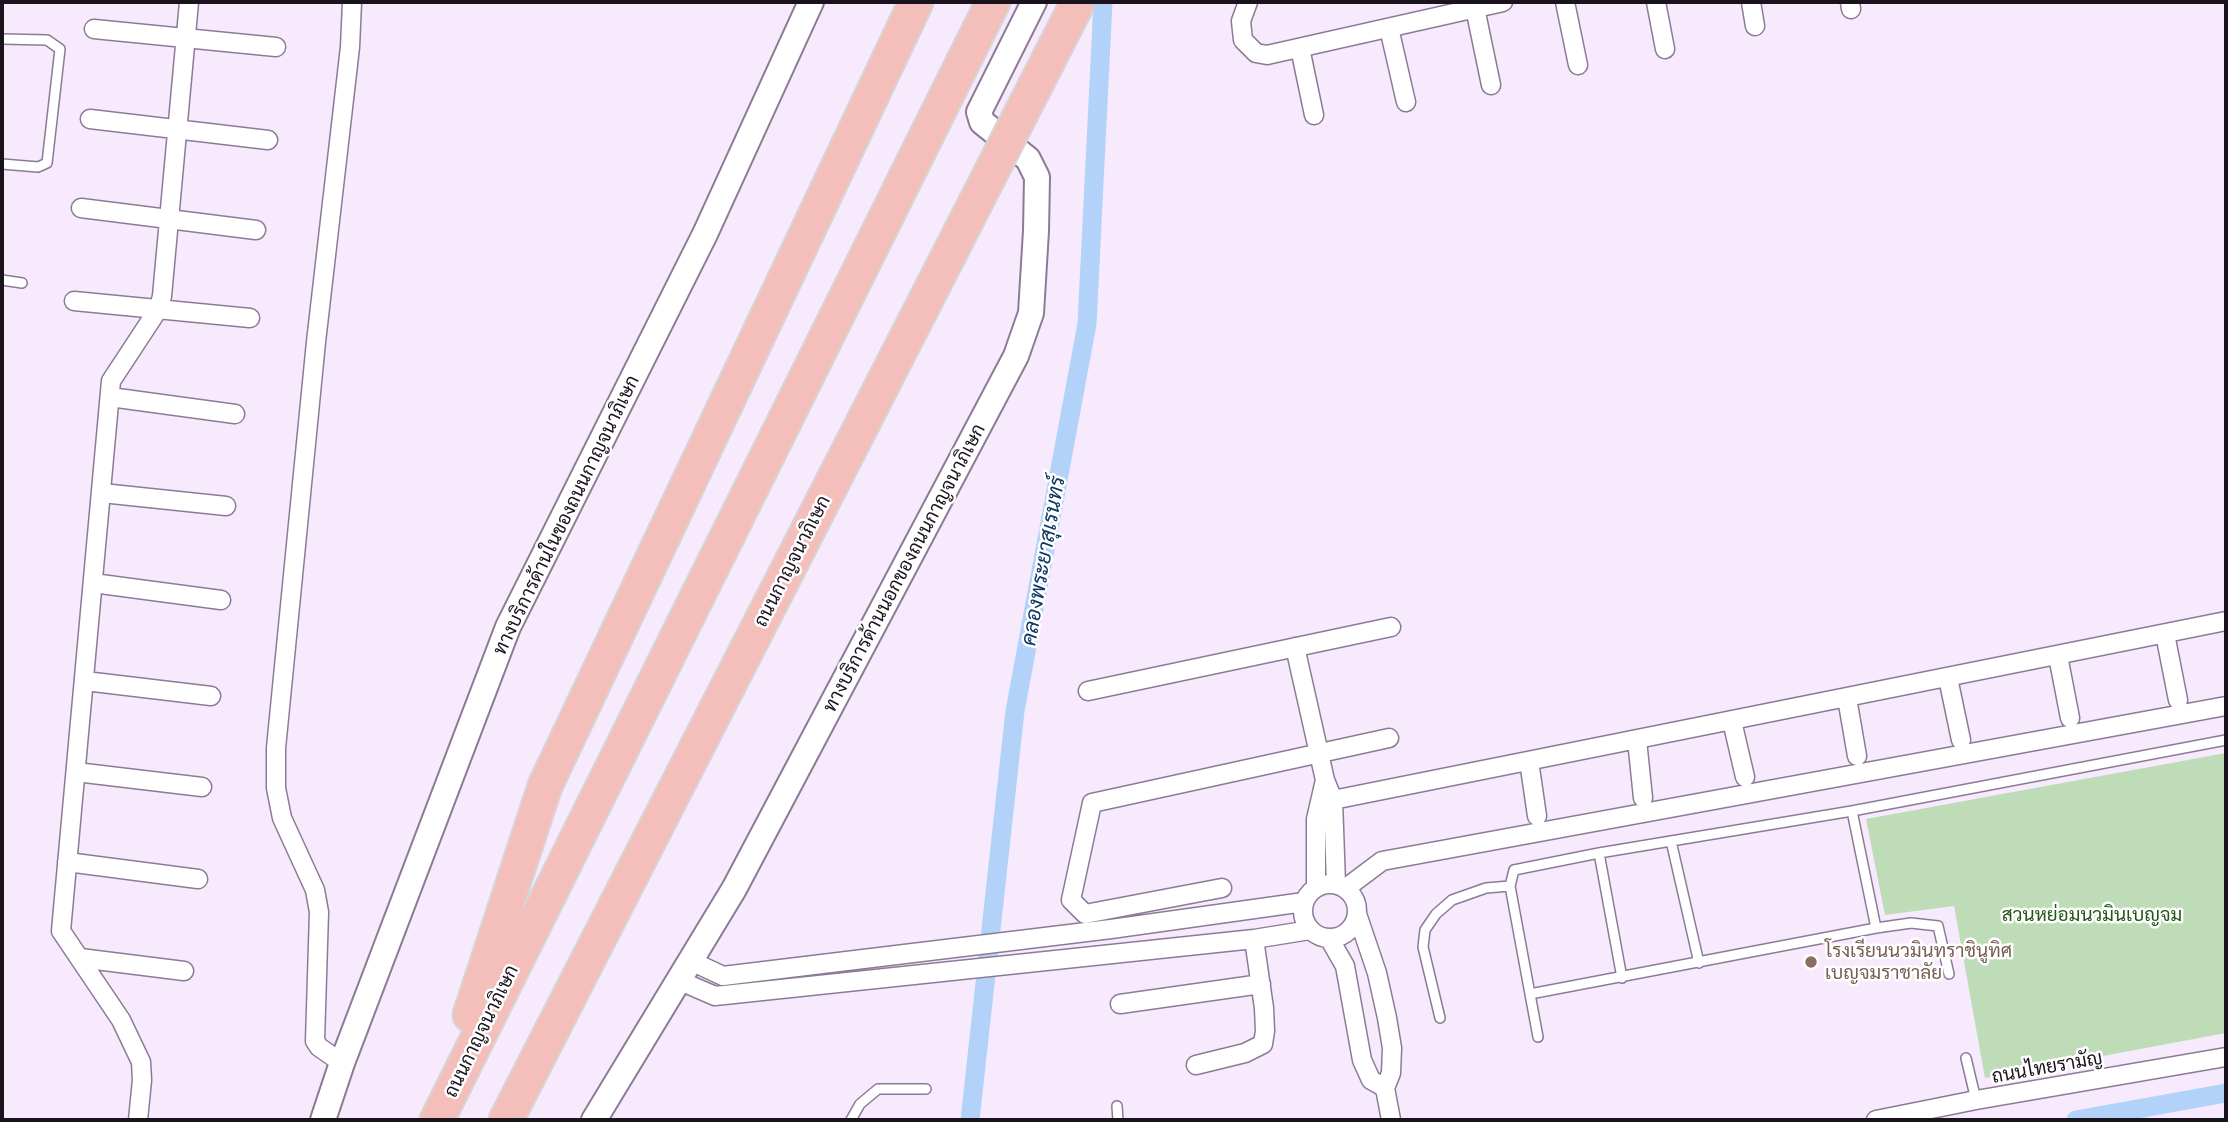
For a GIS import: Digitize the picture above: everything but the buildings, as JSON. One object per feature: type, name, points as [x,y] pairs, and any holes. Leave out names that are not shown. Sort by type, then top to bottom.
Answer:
[{"type":"highway","points":[[436,1120],[545,786],[916,2]]},
{"type":"highway","name":"ถนนกาญจนาภิเษก","points":[[436,1120],[993,2]]},
{"type":"highway","name":"ถนนกาญจนาภิเษก","points":[[506,1120],[1078,2]]},
{"type":"main road","name":"ทางบริการด้านในของถนนกาญจนาภิเษก","points":[[323,1120],[342,1063],[508,627],[705,234],[811,2]]},
{"type":"main road","name":"ทางบริการด้านนอกของถนนกาญจนาภิเษก","points":[[594,1120],[734,889],[1016,356],[1031,313],[1037,177],[1028,159],[982,122],[979,113],[1034,2]]},
{"type":"street","points":[[138,1120],[141,1062],[121,1020],[61,931],[111,381],[159,308],[189,2]]},
{"type":"street","points":[[342,1063],[319,1047],[315,1041],[319,912],[315,890],[282,818],[276,788],[276,761],[314,355],[350,47],[352,2]]},
{"type":"street","points":[[1248,2],[1241,21],[1243,40],[1256,53],[1267,55],[1503,2]]},
{"type":"street","points":[[1566,2],[1578,65]]},
{"type":"street","points":[[1656,2],[1665,49]]},
{"type":"street","points":[[1751,2],[1755,26]]},
{"type":"street","points":[[1475,8],[1491,85]]},
{"type":"street","points":[[1389,28],[1406,102]]},
{"type":"street","points":[[94,29],[276,47]]},
{"type":"street","points":[[1300,48],[1314,115]]},
{"type":"street","points":[[90,119],[268,140]]},
{"type":"street","points":[[81,208],[256,230]]},
{"type":"street","points":[[74,301],[250,318]]},
{"type":"street","points":[[110,397],[235,414]]},
{"type":"street","points":[[102,493],[226,506]]},
{"type":"street","points":[[93,583],[221,600]]},
{"type":"street","points":[[1334,800],[2226,621]]},
{"type":"street","points":[[1088,691],[1391,627]]},
{"type":"street","points":[[2165,634],[2178,700]]},
{"type":"street","points":[[1294,647],[1325,780],[1334,800],[1341,886]]},
{"type":"street","points":[[2057,656],[2070,718]]},
{"type":"street","points":[[1948,678],[1961,740]]},
{"type":"street","points":[[85,681],[211,696]]},
{"type":"street","points":[[1847,698],[1857,756]]},
{"type":"street","points":[[1341,886],[1382,861],[2226,706]]},
{"type":"street","points":[[1732,721],[1745,777]]},
{"type":"street","points":[[1222,888],[1085,914],[1071,900],[1092,803],[1389,738]]},
{"type":"street","points":[[1637,740],[1643,798]]},
{"type":"street","points":[[1529,761],[1537,816]]},
{"type":"street","points":[[76,772],[202,787]]},
{"type":"street","points":[[1317,887],[1317,819],[1325,780]]},
{"type":"street","points":[[68,862],[198,879]]},
{"type":"street","points":[[1357,914],[1350,929],[1337,937],[1322,937],[1310,930],[1303,917],[1304,902],[1311,891],[1329,883],[1341,886],[1355,900],[1357,914],[1377,973],[1392,1048],[1391,1073],[1385,1088],[1391,1120]]},
{"type":"street","points":[[685,971],[723,976],[1111,929],[1304,902]]},
{"type":"street","points":[[1111,929],[1113,954]]},
{"type":"street","points":[[685,971],[715,996],[1254,939],[1310,930]]},
{"type":"street","points":[[1329,938],[1345,967],[1362,1060],[1371,1080],[1385,1088]]},
{"type":"street","points":[[1196,1065],[1245,1053],[1263,1044],[1265,1031],[1261,984],[1254,939]]},
{"type":"street","points":[[80,958],[184,971]]},
{"type":"street","points":[[864,960],[864,981]]},
{"type":"street","points":[[1120,1004],[1261,984]]},
{"type":"street","name":"ถนนไทยรามัญ","points":[[1876,1120],[2226,1057]]},
{"type":"lane","points":[[2,39],[47,40],[60,49],[47,163],[38,166],[2,164]]},
{"type":"lane","points":[[2,280],[22,283]]},
{"type":"lane","points":[[1538,1037],[1510,886],[1514,870],[1599,853],[1852,811],[2226,740]]},
{"type":"lane","points":[[1852,811],[1876,928]]},
{"type":"lane","points":[[1671,841],[1699,964]]},
{"type":"lane","points":[[1599,853],[1622,978]]},
{"type":"lane","points":[[1440,1018],[1423,947],[1425,930],[1451,900],[1486,888],[1510,886]]},
{"type":"lane","points":[[1530,994],[1911,923],[1938,926],[1949,974]]},
{"type":"lane","points":[[1966,1058],[1976,1100]]},
{"type":"lane","points":[[851,1120],[860,1104],[878,1089],[926,1089]]},
{"type":"lane","points":[[1117,1106],[1118,1120]]},
{"type":"green space","name":"สวนหย่อมนวมินเบญจม","points":[[2226,753],[2226,1033],[1985,1078],[1954,906],[1885,915],[1866,819]]},
{"type":"waterway","name":"คลองพระยาสุเรนทร์","points":[[970,1120],[1015,711],[1087,324],[1103,2]]},
{"type":"waterway","points":[[2076,1120],[2226,1093]]},
{"type":"place","name":"โรงเรียนนวมินทราชินูทิศ เบญจมราชาลัย","points":[[1811,962]]}]
